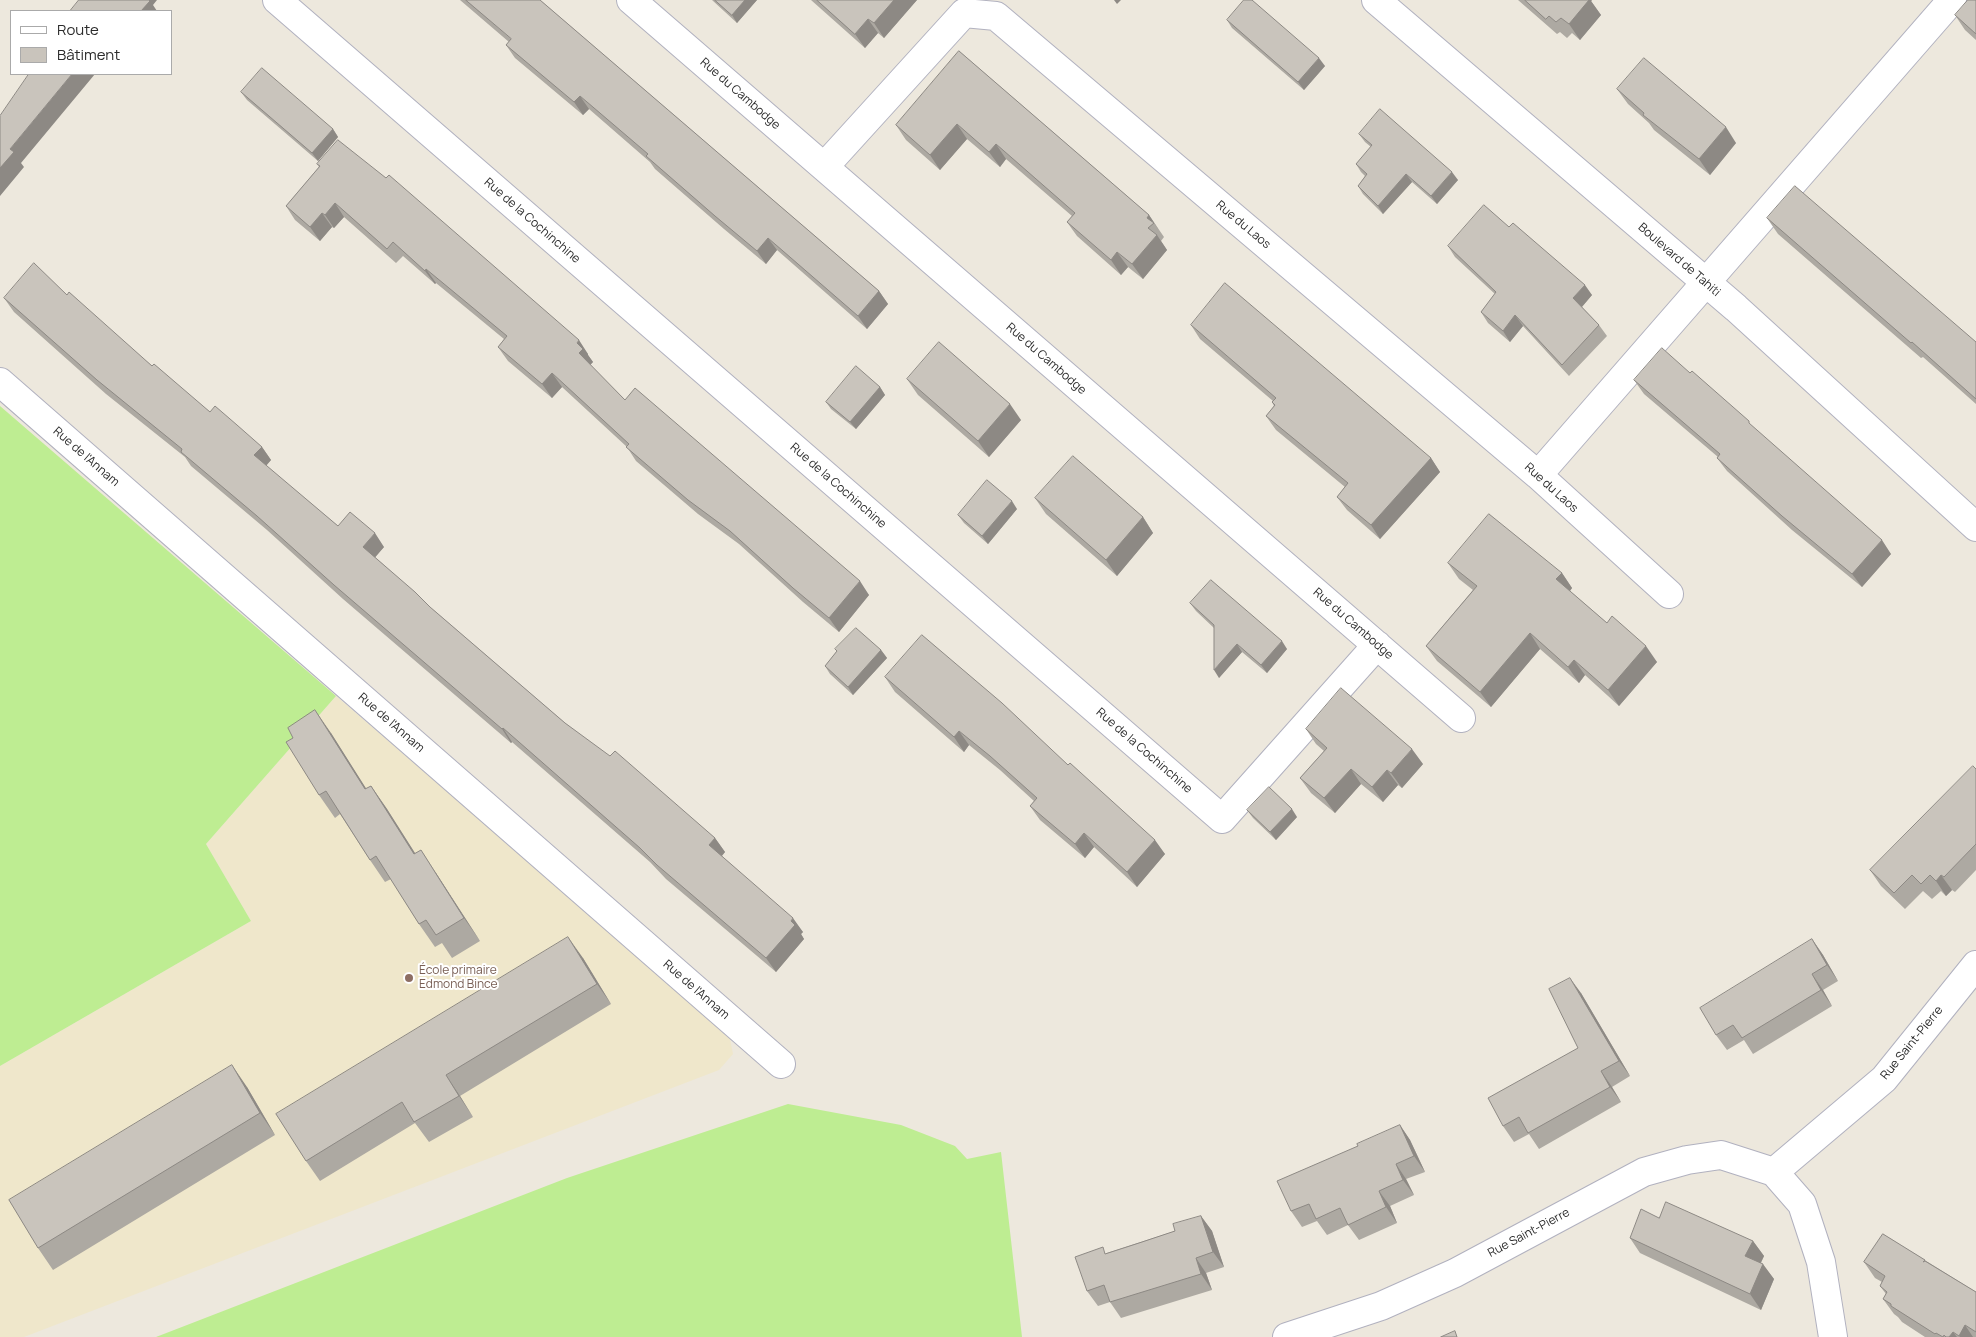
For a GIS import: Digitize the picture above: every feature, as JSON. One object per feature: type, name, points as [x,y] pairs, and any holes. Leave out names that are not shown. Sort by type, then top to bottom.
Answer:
[{"type":"street","name":"Rue de la Cochinchine","points":[[277,0],[1222,819],[1377,645]]},
{"type":"street","name":"Rue du Cambodge","points":[[631,0],[1461,718]]},
{"type":"street","name":"Boulevard de Tahiti","points":[[1376,0],[1706,282],[1976,526]]},
{"type":"street","points":[[1538,476],[1952,0]]},
{"type":"street","name":"Rue du Laos","points":[[824,167],[964,13],[996,16],[1538,476],[1669,594]]},
{"type":"street","name":"Rue de l'Annam","points":[[0,382],[781,1064]]},
{"type":"street","name":"Rue Saint-Pierre","points":[[1287,1337],[1381,1306],[1455,1273],[1644,1172],[1687,1160],[1721,1155],[1774,1172],[1884,1079],[1976,965]]},
{"type":"street","points":[[1774,1172],[1802,1204],[1815,1238],[1821,1262],[1833,1337]]},
{"type":"shaded area","name":"École primaire Edmond Bince","points":[[336,696],[729,1034],[733,1054],[719,1070],[24,1337],[0,1337],[0,1066],[251,921],[206,844]]},
{"type":"green space","points":[[0,406],[336,696],[206,844],[251,921],[0,1066]]},
{"type":"green space","points":[[788,1104],[901,1125],[955,1146],[967,1159],[1001,1152],[1022,1337],[156,1337],[567,1178]]},
{"type":"building","points":[[79,0],[150,1],[142,10],[71,10]]},
{"type":"building","points":[[466,0],[540,0],[879,291],[858,316],[768,238],[757,251],[646,156],[648,154],[580,96],[574,102],[506,45],[511,39]]},
{"type":"building","points":[[715,0],[745,0],[732,15]]},
{"type":"building","points":[[817,0],[894,0],[874,23],[868,19],[855,34]]},
{"type":"building","points":[[1244,0],[1252,0],[1319,58],[1298,82],[1227,20]]},
{"type":"building","points":[[1525,0],[1589,0],[1569,24],[1561,18],[1556,22],[1549,16],[1546,19]]},
{"type":"building","points":[[1968,0],[1976,0],[1976,34],[1955,15]]},
{"type":"building","points":[[959,51],[1149,215],[1147,218],[1154,223],[1148,228],[1157,235],[1132,264],[1117,252],[1111,260],[1067,222],[1075,213],[996,144],[989,152],[957,124],[930,155],[896,125]]},
{"type":"building","points":[[1644,58],[1726,127],[1699,159],[1643,115],[1644,113],[1617,89]]},
{"type":"building","points":[[262,68],[333,129],[312,153],[241,92]]},
{"type":"building","points":[[28,75],[71,75],[10,149],[14,152],[0,168],[0,116]]},
{"type":"building","points":[[1380,109],[1452,172],[1431,196],[1406,174],[1378,206],[1358,186],[1367,174],[1356,164],[1372,145],[1359,134]]},
{"type":"building","points":[[338,140],[386,178],[389,175],[579,340],[577,343],[583,349],[579,353],[625,400],[635,388],[860,581],[829,618],[730,531],[688,500],[626,447],[629,444],[552,373],[542,384],[498,347],[507,336],[426,269],[425,271],[393,242],[387,249],[335,203],[325,215],[322,213],[310,227],[286,206],[320,166],[317,164]]},
{"type":"building","points":[[1795,186],[1976,342],[1976,399],[1767,218]]},
{"type":"building","points":[[1484,205],[1509,227],[1513,223],[1585,285],[1573,298],[1599,325],[1562,365],[1515,315],[1503,331],[1481,312],[1496,292],[1448,246]]},
{"type":"building","points":[[34,263],[67,295],[69,292],[152,366],[154,364],[210,412],[215,406],[237,425],[262,447],[254,455],[338,526],[350,512],[375,533],[363,547],[565,723],[610,756],[615,751],[715,838],[709,845],[793,918],[791,921],[795,925],[766,958],[657,865],[503,728],[181,452],[182,449],[97,380],[4,298]]},
{"type":"building","points":[[1225,283],[1431,458],[1371,525],[1337,497],[1348,483],[1266,416],[1275,405],[1272,402],[1276,398],[1191,325]]},
{"type":"building","points":[[939,342],[1010,404],[978,441],[907,379]]},
{"type":"building","points":[[1662,348],[1690,373],[1692,371],[1882,540],[1852,574],[1782,516],[1717,458],[1720,454],[1634,380]]},
{"type":"building","points":[[856,366],[880,387],[850,422],[826,402]]},
{"type":"building","points":[[1073,456],[1143,517],[1106,560],[1035,498]]},
{"type":"building","points":[[987,480],[1012,501],[982,536],[958,515]]},
{"type":"building","points":[[1489,514],[1562,573],[1556,579],[1607,623],[1612,616],[1646,646],[1608,690],[1574,660],[1568,667],[1530,633],[1480,692],[1426,646],[1477,586],[1448,563]]},
{"type":"building","points":[[1211,580],[1282,641],[1261,665],[1237,644],[1214,670],[1214,625],[1190,603]]},
{"type":"building","points":[[856,628],[881,650],[848,687],[825,666],[837,651],[835,649]]},
{"type":"building","points":[[922,635],[1002,703],[1068,765],[1070,763],[1155,840],[1127,872],[1084,833],[1075,844],[1030,806],[1037,798],[990,756],[959,731],[954,737],[885,677]]},
{"type":"building","points":[[1341,688],[1412,749],[1391,773],[1387,770],[1372,787],[1351,769],[1324,798],[1300,778],[1327,748],[1306,729]]},
{"type":"building","points":[[315,710],[365,789],[371,786],[414,854],[421,850],[464,918],[436,935],[426,920],[419,924],[376,856],[370,860],[326,791],[319,795],[286,742],[293,738],[288,728]]},
{"type":"building","points":[[1973,766],[1976,769],[1976,844],[1944,877],[1941,875],[1936,881],[1930,875],[1921,884],[1912,875],[1894,893],[1870,870]]},
{"type":"building","points":[[1269,787],[1292,809],[1270,832],[1247,810]]},
{"type":"building","points":[[568,937],[597,984],[446,1075],[459,1096],[414,1122],[402,1102],[306,1161],[276,1114]]},
{"type":"building","points":[[1812,939],[1827,965],[1812,974],[1821,990],[1742,1038],[1733,1025],[1716,1035],[1700,1008]]},
{"type":"building","points":[[1570,978],[1619,1061],[1601,1071],[1610,1087],[1528,1133],[1519,1117],[1503,1126],[1488,1098],[1578,1048],[1549,989]]},
{"type":"building","points":[[232,1065],[260,1113],[38,1248],[9,1200]]},
{"type":"building","points":[[1400,1125],[1414,1156],[1396,1164],[1403,1180],[1379,1191],[1386,1207],[1348,1225],[1340,1208],[1316,1219],[1309,1204],[1291,1211],[1277,1181],[1358,1146],[1357,1144]]},
{"type":"building","points":[[1666,1202],[1753,1241],[1745,1256],[1763,1264],[1750,1294],[1630,1238],[1641,1209],[1659,1218]]},
{"type":"building","points":[[1201,1216],[1213,1252],[1196,1258],[1201,1274],[1110,1302],[1104,1285],[1087,1291],[1075,1257],[1103,1247],[1105,1254],[1142,1242],[1175,1231],[1173,1224]]},
{"type":"building","points":[[1883,1234],[1925,1260],[1923,1262],[1925,1261],[1976,1292],[1976,1332],[1965,1325],[1959,1336],[1953,1332],[1949,1337],[1944,1335],[1943,1337],[1935,1334],[1883,1299],[1887,1292],[1880,1286],[1885,1276],[1864,1262]]},
{"type":"building","points":[[1455,1331],[1457,1337],[1441,1337]]},
{"type":"place","name":"École primaire Edmond Bince","points":[[409,978]]}]
